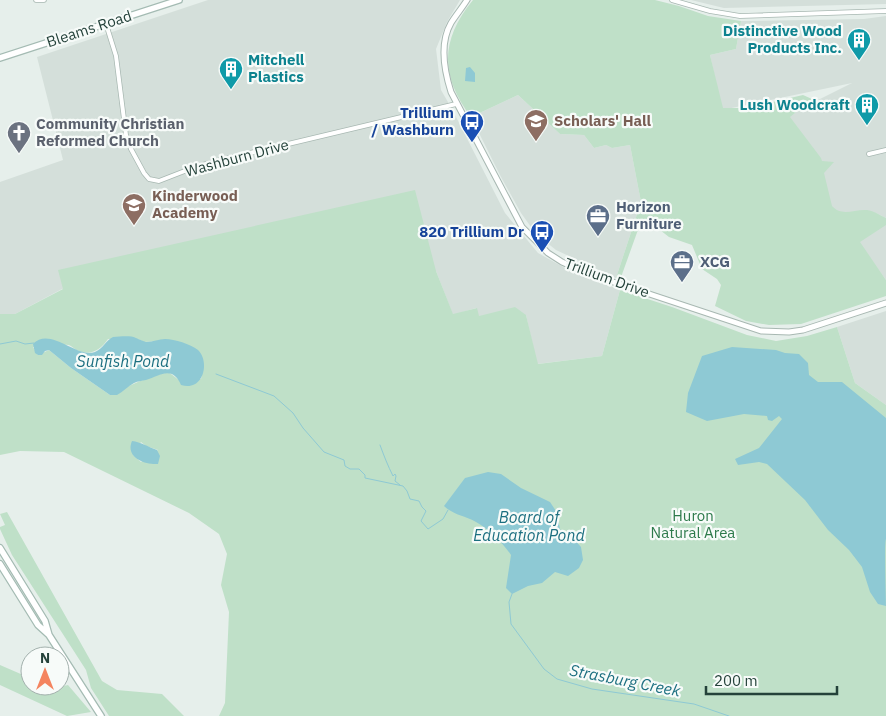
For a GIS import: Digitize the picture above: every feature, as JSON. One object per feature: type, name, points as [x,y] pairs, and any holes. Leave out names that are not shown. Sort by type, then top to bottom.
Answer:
[{"type":"main road","name":"Bleams Road","points":[[0,58],[179,0]]},
{"type":"main road","points":[[0,548],[45,621],[49,635]]},
{"type":"main road","points":[[0,564],[38,624],[49,635],[101,716]]},
{"type":"street","points":[[36,0],[44,0]]},
{"type":"street","name":"Trillium Drive","points":[[467,0],[450,24],[443,56],[445,74],[456,104],[520,224],[532,239],[548,253],[562,262],[589,274],[761,330],[789,332],[803,330],[886,303]]},
{"type":"street","points":[[672,0],[710,11],[740,16],[886,11]]},
{"type":"street","name":"Washburn Drive","points":[[106,24],[116,56],[126,135],[144,173],[149,179],[154,181],[164,180],[195,167],[221,160],[456,104]]},
{"type":"street","points":[[869,154],[886,150]]},
{"type":"shaded area","points":[[208,0],[460,0],[447,22],[436,49],[441,90],[505,213],[538,253],[565,268],[620,290],[602,356],[537,364],[526,315],[478,316],[476,308],[453,315],[436,271],[83,290],[62,289],[15,314],[0,314],[0,182],[63,160],[37,57]]},
{"type":"shaded area","points":[[691,0],[886,0],[886,4],[724,8]]},
{"type":"shaded area","points":[[886,16],[886,218],[876,213],[833,214],[788,115],[852,83],[722,110],[710,55],[736,49],[741,21],[864,19]]},
{"type":"shaded area","points":[[518,95],[560,134],[584,135],[594,148],[606,145],[612,148],[630,145],[641,202],[616,278],[556,250],[536,234],[521,213],[501,177],[471,117]]},
{"type":"shaded area","points":[[886,221],[886,280],[858,241]]},
{"type":"shaded area","points":[[886,311],[886,405],[855,383],[837,327]]},
{"type":"green space","points":[[473,0],[655,0],[708,16],[741,21],[736,49],[710,55],[723,108],[747,108],[803,95],[812,99],[790,117],[822,161],[834,162],[824,173],[832,206],[844,212],[870,211],[886,218],[886,225],[860,242],[886,280],[886,296],[801,324],[769,325],[746,321],[715,306],[721,285],[717,279],[702,269],[692,245],[669,237],[660,230],[639,227],[620,280],[616,278],[641,202],[630,145],[612,148],[606,145],[594,148],[584,135],[560,134],[518,95],[471,117],[454,87],[449,73],[448,58],[454,29]]},
{"type":"green space","name":"Huron Natural Area","points":[[415,190],[436,271],[453,314],[477,308],[479,316],[515,307],[526,315],[538,364],[602,356],[620,290],[747,335],[776,341],[807,336],[837,327],[855,383],[886,405],[886,716],[219,716],[225,703],[229,612],[221,585],[227,554],[219,534],[189,513],[64,452],[20,451],[0,455],[0,314],[15,314],[63,289],[58,270]],"holes":[[[108,339],[138,339],[144,342],[159,341],[203,368],[201,379],[179,380],[169,373],[165,373],[140,381],[110,395],[49,350],[38,355],[33,347],[65,345],[88,353],[99,349]],[[141,442],[158,450],[141,462],[133,455]]]},
{"type":"green space","points":[[7,512],[102,681],[117,690],[162,694],[184,716],[109,716],[91,688],[86,670],[12,555],[0,529],[0,527],[5,525],[0,514]]},
{"type":"green space","points":[[0,665],[20,674],[20,694],[0,685]]},
{"type":"green space","points":[[70,687],[91,712],[67,716],[24,696],[70,696]]},
{"type":"water","points":[[470,67],[475,73],[475,82],[465,81],[466,68]]},
{"type":"water","name":"Sunfish Pond","points":[[113,337],[130,337],[146,342],[169,339],[187,344],[198,350],[202,355],[204,361],[203,374],[200,380],[189,386],[181,385],[174,375],[165,374],[136,382],[117,395],[110,395],[49,350],[45,351],[42,355],[38,355],[35,353],[33,344],[40,339],[55,340],[88,353],[98,351]]},
{"type":"water","points":[[732,347],[776,350],[799,354],[808,363],[809,375],[818,382],[842,382],[886,418],[886,606],[878,604],[870,592],[862,567],[849,550],[828,530],[805,500],[767,464],[759,462],[738,465],[735,459],[759,448],[782,419],[779,416],[772,421],[768,420],[767,416],[744,414],[707,421],[686,412],[688,393],[702,356]]},
{"type":"water","points":[[132,441],[157,450],[160,456],[158,464],[147,463],[133,456],[131,451]]},
{"type":"water","name":"Board of Education Pond","points":[[488,472],[501,474],[521,488],[550,502],[556,511],[561,533],[572,537],[581,547],[583,560],[579,568],[568,576],[555,572],[542,583],[528,586],[512,594],[506,588],[511,555],[481,525],[452,512],[444,506],[465,478]]},
{"type":"waterway","points":[[0,344],[16,341],[25,344],[34,343]]},
{"type":"waterway","points":[[216,374],[274,396],[293,413],[303,428],[324,452],[344,460],[345,466],[350,469],[359,469],[365,475],[365,478],[403,486],[410,499],[419,501],[426,511],[421,521],[428,529],[443,519],[448,510]]},
{"type":"waterway","points":[[380,445],[393,476],[395,474],[396,476],[395,481],[400,485]]},
{"type":"waterway","name":"Strasburg Creek","points":[[512,594],[509,602],[511,624],[544,669],[557,679],[592,689],[694,704],[729,716]]},
{"type":"place","name":"Distinctive Wood Products Inc.","points":[[859,61]]},
{"type":"place","name":"Mitchell Plastics","points":[[231,90]]},
{"type":"place","name":"Lush Woodcraft","points":[[867,126]]},
{"type":"place","name":"Scholars' Hall","points":[[536,142]]},
{"type":"place","name":"Trillium / Washburn","points":[[472,143]]},
{"type":"place","name":"Community Christian Reformed Church","points":[[19,154]]},
{"type":"place","name":"Kinderwood Academy","points":[[134,226]]},
{"type":"place","name":"Horizon Furniture","points":[[598,237]]},
{"type":"place","name":"820 Trillium Dr","points":[[542,253]]},
{"type":"place","name":"XCG","points":[[682,283]]}]
